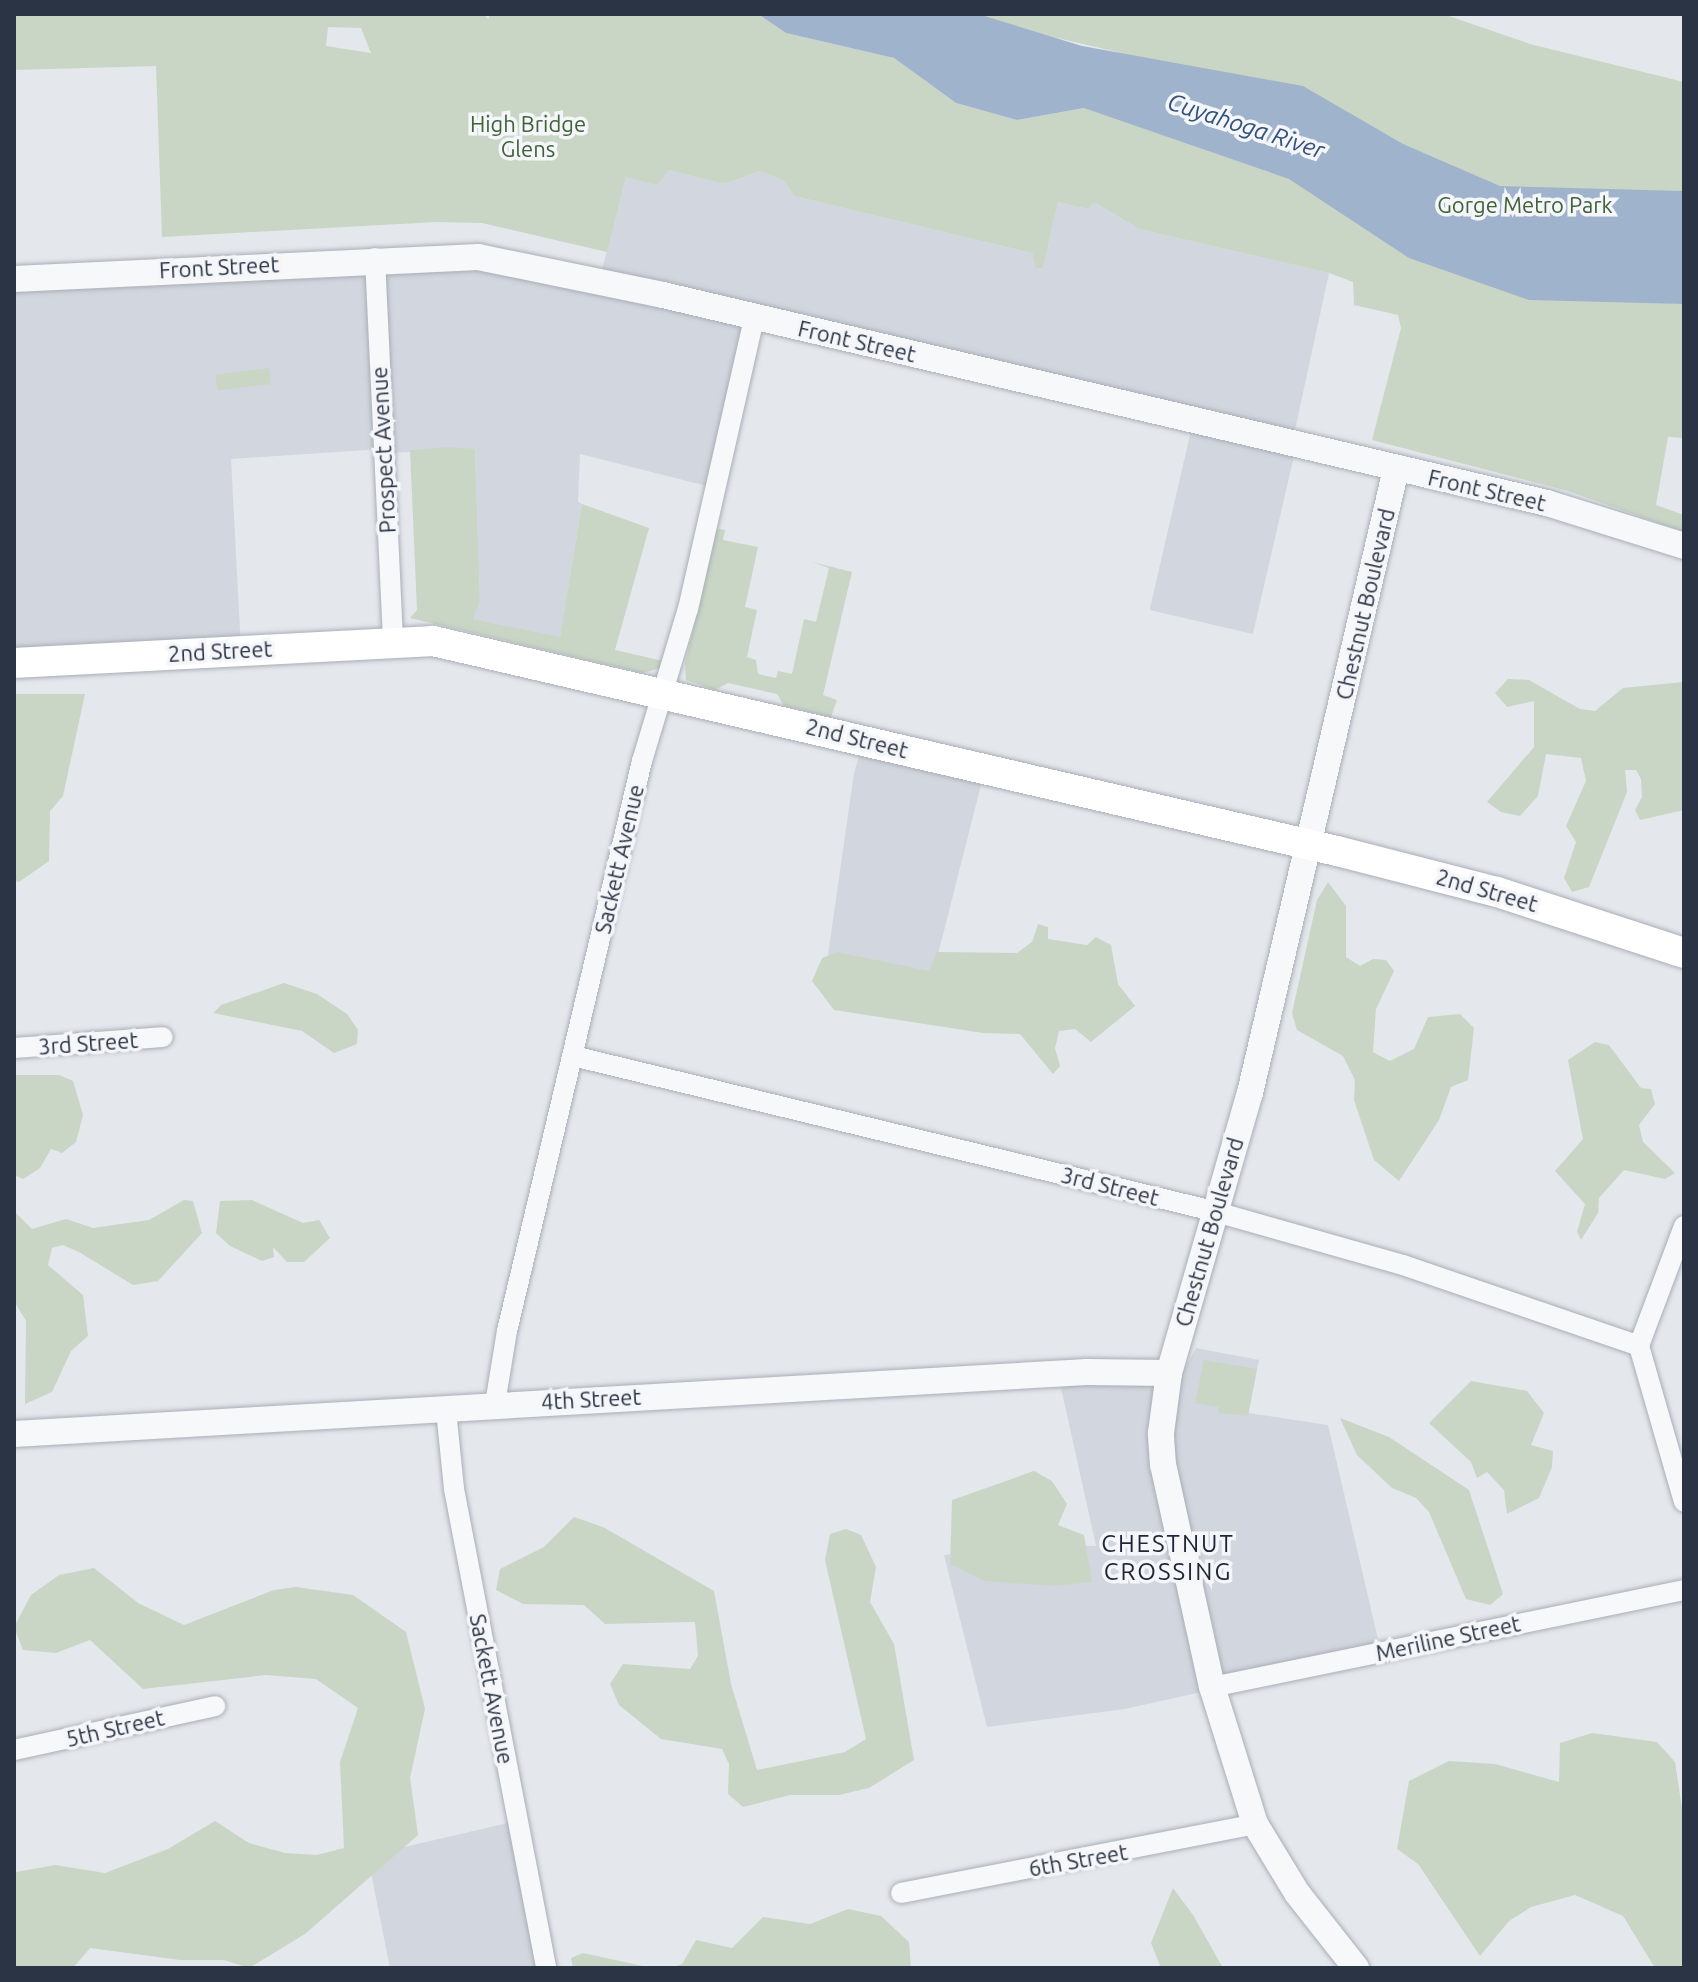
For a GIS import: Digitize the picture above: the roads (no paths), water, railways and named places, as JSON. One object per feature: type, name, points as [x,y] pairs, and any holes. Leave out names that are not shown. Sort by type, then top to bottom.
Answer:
[{"type":"main road","name":"2nd Street","points":[[14,663],[433,641],[665,692],[1308,844],[1497,892],[1684,953]]},
{"type":"street","name":"Front Street","points":[[14,279],[375,258],[478,257],[754,318],[1547,503],[1684,546]]},
{"type":"street","name":"Prospect Avenue","points":[[375,258],[393,643]]},
{"type":"street","name":"Sackett Avenue","points":[[495,1404],[507,1331],[642,761],[665,692],[754,318]]},
{"type":"street","name":"Chestnut Boulevard","points":[[1356,1968],[1297,1893],[1255,1824],[1212,1687],[1163,1465],[1169,1373],[1213,1211],[1250,1093],[1396,469]]},
{"type":"street","name":"3rd Street","points":[[14,1048],[163,1037]]},
{"type":"street","name":"3rd Street","points":[[573,1056],[1213,1211],[1403,1265],[1639,1346]]},
{"type":"street","points":[[1684,1226],[1639,1346],[1684,1502]]},
{"type":"street","name":"4th Street","points":[[14,1434],[1087,1372],[1169,1373]]},
{"type":"street","name":"Sackett Avenue","points":[[446,1410],[454,1489],[546,1968]]},
{"type":"street","name":"Meriline Street","points":[[1212,1687],[1684,1590]]},
{"type":"street","name":"5th Street","points":[[14,1750],[215,1706]]},
{"type":"street","name":"6th Street","points":[[901,1893],[1255,1824]]},
{"type":"water","name":"Cuyahoga River","points":[[758,14],[978,14],[1082,46],[1303,86],[1403,144],[1500,186],[1684,191],[1684,304],[1529,300],[1409,258],[1289,179],[1084,108],[1017,120],[956,103],[894,58],[786,33]]},
{"type":"district","name":"CHESTNUT CROSSING","points":[[1168,1558]]},
{"type":"park label","name":"High Bridge Glens","points":[[528,136]]},
{"type":"park label","name":"Gorge Metro Park","points":[[1525,205]]}]
